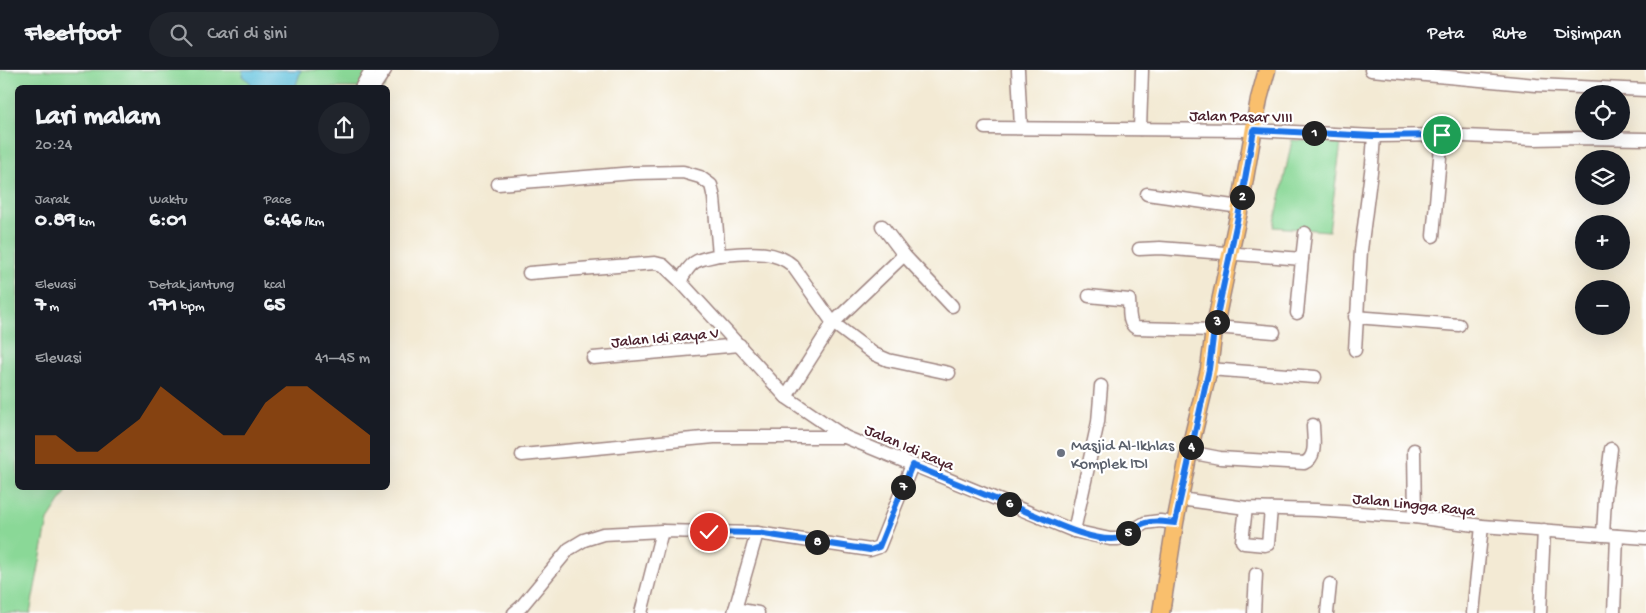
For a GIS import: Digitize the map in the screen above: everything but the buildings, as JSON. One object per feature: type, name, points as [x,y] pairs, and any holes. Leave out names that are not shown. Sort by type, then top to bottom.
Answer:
[{"type":"main road","points":[[1161,613],[1175,523],[1189,452],[1209,369],[1215,329],[1267,70]]},
{"type":"street","points":[[363,85],[371,70]]},
{"type":"street","points":[[374,85],[385,70]]},
{"type":"street","points":[[1018,70],[1021,128]]},
{"type":"street","points":[[1140,129],[1142,70]]},
{"type":"street","points":[[1371,70],[1575,88]]},
{"type":"street","points":[[1630,90],[1646,90]]},
{"type":"street","name":"Jalan Pasar VIII","points":[[986,128],[1254,130],[1374,136],[1442,135],[1534,139],[1575,137]]},
{"type":"street","points":[[1433,236],[1442,135]]},
{"type":"street","points":[[1355,350],[1355,317],[1374,136]]},
{"type":"street","name":"Jalan Pasar VIII","points":[[1630,137],[1646,139]]},
{"type":"street","points":[[498,184],[634,173],[683,172],[700,177],[711,185],[714,198],[719,255]]},
{"type":"street","points":[[1146,194],[1240,207]]},
{"type":"street","points":[[882,226],[904,255],[952,306]]},
{"type":"street","points":[[1297,313],[1305,233]]},
{"type":"street","points":[[1139,249],[1160,248],[1302,259]]},
{"type":"street","points":[[680,281],[687,268],[695,261],[719,255],[763,253],[776,255],[792,265],[833,323],[874,354],[888,360],[949,373]]},
{"type":"street","points":[[786,396],[833,323],[904,255]]},
{"type":"street","name":"Jalan Idi Raya","points":[[529,273],[656,263],[663,265],[786,396],[845,436],[1074,531],[1110,540],[1118,539],[1145,523],[1160,521],[1175,523]]},
{"type":"street","points":[[1089,296],[1129,300],[1131,322],[1132,326],[1136,328],[1274,332]]},
{"type":"street","points":[[1355,317],[1459,325]]},
{"type":"street","name":"Jalan Idi Raya V","points":[[594,358],[740,345]]},
{"type":"street","points":[[1209,369],[1315,377]]},
{"type":"street","points":[[1074,531],[1098,422],[1101,386]]},
{"type":"street","points":[[1189,452],[1220,458],[1304,463],[1313,456],[1313,425]]},
{"type":"street","points":[[522,455],[714,437],[845,436]]},
{"type":"street","points":[[1603,535],[1611,449]]},
{"type":"street","points":[[1414,450],[1415,517]]},
{"type":"street","points":[[514,613],[569,548],[584,540],[603,534],[662,531],[757,533],[870,550],[879,547],[912,465]]},
{"type":"street","name":"Jalan Lingga Raya","points":[[1180,498],[1246,508],[1316,510],[1415,517],[1482,526],[1646,538]]},
{"type":"street","points":[[1246,508],[1242,541],[1244,543],[1265,545],[1268,544],[1270,536],[1271,509]]},
{"type":"street","points":[[1473,613],[1482,526]]},
{"type":"street","points":[[1540,613],[1544,530]]},
{"type":"street","points":[[641,613],[662,531]]},
{"type":"street","points":[[757,533],[735,611],[758,613]]},
{"type":"street","points":[[1614,613],[1617,536]]},
{"type":"street","points":[[1254,613],[1256,574]]},
{"type":"street","points":[[1327,613],[1330,584]]},
{"type":"green space","points":[[0,70],[387,70],[385,85],[15,85],[15,490],[68,490],[48,520],[30,613],[0,613]]},
{"type":"green space","points":[[1292,140],[1341,143],[1329,231],[1274,227]]},
{"type":"water","points":[[243,70],[301,70],[296,85],[250,85],[251,83],[242,76]]},
{"type":"place","name":"Masjid Al-Ikhlas Komplek IDI","points":[[1061,453]]},
{"type":"route","points":[[709,532],[757,533],[870,550],[876,549],[879,547],[912,465],[1074,531],[1110,540],[1118,539],[1145,523],[1160,521],[1175,523],[1189,452],[1198,423],[1209,369],[1214,330],[1254,130],[1374,136],[1442,135]]}]
